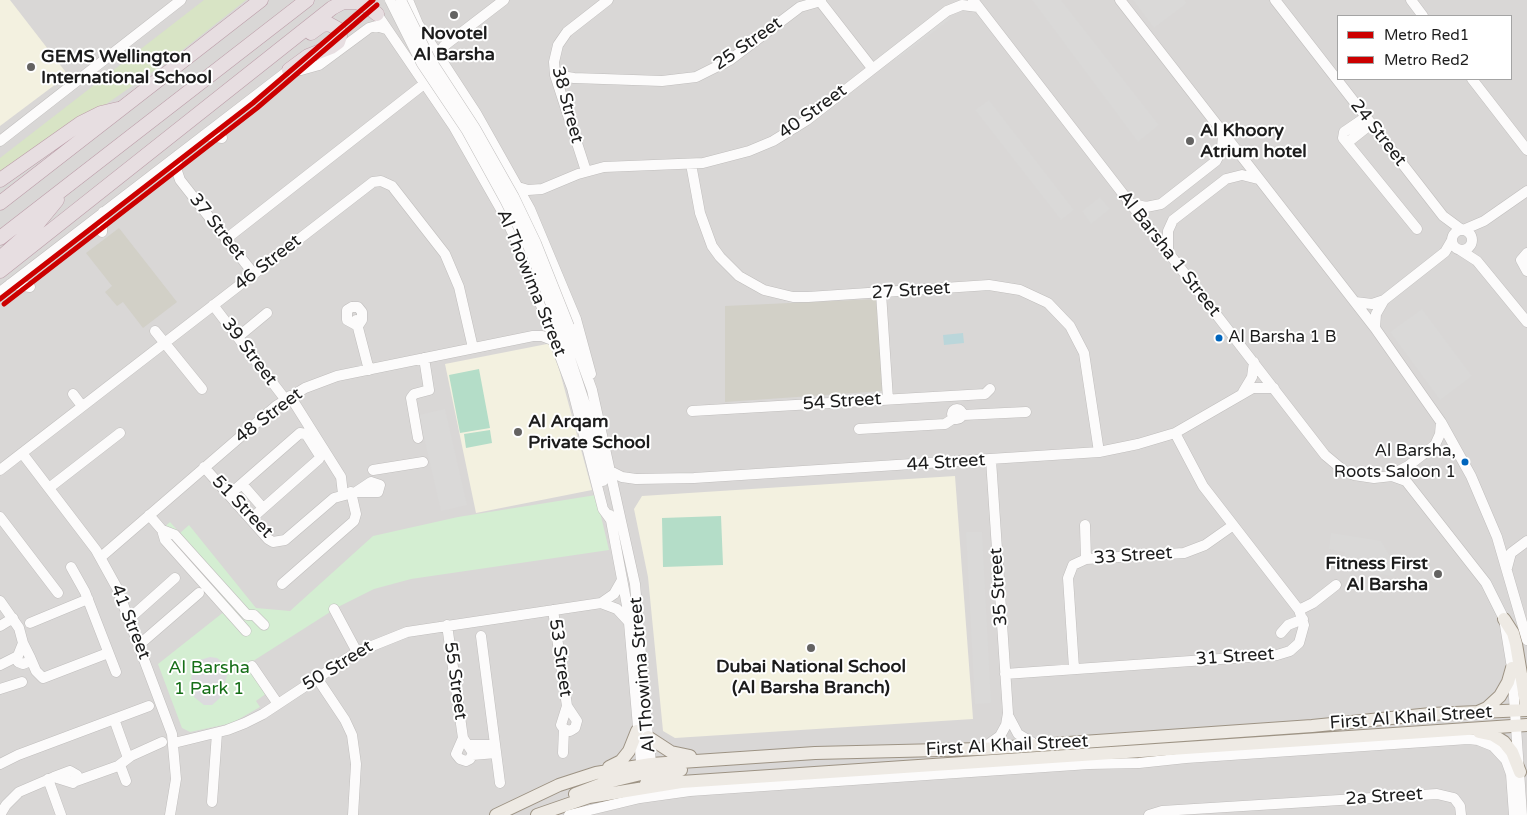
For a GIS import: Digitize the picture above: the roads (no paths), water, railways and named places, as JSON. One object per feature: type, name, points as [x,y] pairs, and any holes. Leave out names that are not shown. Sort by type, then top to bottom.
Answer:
[{"type":"highway","points":[[0,203],[261,0]]},
{"type":"highway","points":[[0,238],[307,0]]},
{"type":"highway","points":[[0,271],[247,78],[337,4],[356,2],[367,6],[376,14]]},
{"type":"highway","points":[[247,78],[322,25],[333,24],[338,29],[340,36],[335,44],[308,56],[289,70]]},
{"type":"highway","points":[[0,180],[87,119],[109,110],[124,108]]},
{"type":"highway","points":[[0,258],[34,228],[67,187]]},
{"type":"main road","points":[[1433,730],[1452,724],[1524,717],[1516,644],[1513,632],[1504,619]]},
{"type":"main road","points":[[1476,713],[1487,708],[1500,696],[1508,682],[1512,668]]},
{"type":"main road","name":"First Al Khail Street","points":[[537,815],[565,810],[589,797],[648,775],[720,758],[982,749],[1312,726],[1431,714],[1476,713],[1524,717]]},
{"type":"main road","name":"First Al Khail Street","points":[[496,815],[541,792],[596,773],[784,775],[1459,728],[1524,717]]},
{"type":"main road","points":[[1459,728],[1486,733],[1504,742],[1512,752],[1520,772]]},
{"type":"main road","points":[[596,773],[625,757],[642,734],[676,754],[720,758]]},
{"type":"main road","points":[[1180,759],[1190,748]]},
{"type":"main road","points":[[648,775],[718,765],[741,756]]},
{"type":"main road","points":[[784,775],[796,784]]},
{"type":"street","points":[[0,141],[181,0]]},
{"type":"street","points":[[390,0],[422,64],[467,131],[505,200],[565,327]]},
{"type":"street","points":[[407,0],[430,59],[475,128],[514,197],[539,251],[565,327]]},
{"type":"street","name":"Al Thowima Street","points":[[407,0],[431,46],[482,123],[530,208],[576,319],[592,374],[592,390]]},
{"type":"street","points":[[439,59],[444,46],[504,0]]},
{"type":"street","name":"38 Street","points":[[586,171],[555,75],[556,54],[564,35],[608,0]]},
{"type":"street","name":"40 Street","points":[[947,11],[954,0]]},
{"type":"street","points":[[1120,0],[1375,328],[1442,422],[1471,476],[1497,537],[1527,640]]},
{"type":"street","name":"24 Street","points":[[1275,0],[1368,121],[1446,218],[1472,239]]},
{"type":"street","points":[[1411,0],[1422,15]]},
{"type":"street","points":[[820,1],[872,68]]},
{"type":"street","name":"25 Street","points":[[555,75],[574,78],[662,81],[696,77],[730,60],[802,3],[820,1]]},
{"type":"street","name":"40 Street","points":[[518,187],[528,190],[542,189],[586,171],[614,166],[691,164],[736,156],[773,141],[807,120],[947,11],[962,5],[975,3]]},
{"type":"street","name":"Al Barsha 1 Street","points":[[975,3],[1128,203],[1254,362],[1320,450],[1336,465],[1361,477],[1399,477],[1409,483],[1486,583],[1504,619],[1512,668],[1524,717],[1520,772],[1516,785],[1522,815]]},
{"type":"street","name":"Al Thowima Street","points":[[376,14],[460,137],[511,228],[546,315],[577,402],[603,509],[611,520]]},
{"type":"street","points":[[0,292],[289,70],[301,70],[319,65],[368,28],[376,26],[386,29]]},
{"type":"street","points":[[431,46],[444,46]]},
{"type":"street","points":[[559,88],[574,78]]},
{"type":"street","points":[[1473,80],[1527,150]]},
{"type":"street","points":[[226,239],[424,84]]},
{"type":"street","points":[[448,118],[463,118],[469,103]]},
{"type":"street","points":[[1368,121],[1344,132],[1343,138],[1417,229]]},
{"type":"street","points":[[460,137],[462,128],[467,123],[482,123]]},
{"type":"street","points":[[1128,203],[1146,207],[1161,204],[1216,161],[1222,149],[1223,133]]},
{"type":"street","points":[[204,135],[222,138]]},
{"type":"street","name":"37 Street","points":[[178,155],[176,168],[180,180],[253,273]]},
{"type":"street","name":"27 Street","points":[[691,164],[700,213],[707,235],[720,257],[739,276],[764,290],[793,297],[1004,286],[1020,290],[1048,303],[1070,326],[1084,353],[1099,452]]},
{"type":"street","name":"37 Street","points":[[157,171],[169,173],[180,180]]},
{"type":"street","points":[[1168,253],[1168,231],[1173,220],[1226,179],[1242,175],[1258,179]]},
{"type":"street","name":"46 Street","points":[[0,470],[373,182],[385,182],[395,189],[440,247],[449,262],[462,295],[473,348]]},
{"type":"street","points":[[530,208],[533,197],[542,189]]},
{"type":"street","points":[[1526,191],[1484,221],[1455,233],[1456,244],[1478,261],[1527,322]]},
{"type":"street","points":[[102,232],[103,212]]},
{"type":"street","name":"24 Street","points":[[1446,218],[1456,244]]},
{"type":"street","points":[[1456,244],[1467,249],[1484,221]]},
{"type":"street","points":[[1472,239],[1478,261]]},
{"type":"street","points":[[1375,328],[1376,314],[1384,300],[1456,244]]},
{"type":"street","points":[[1527,253],[1521,260],[1527,271]]},
{"type":"street","points":[[10,284],[30,287]]},
{"type":"street","points":[[881,293],[888,399]]},
{"type":"street","points":[[1355,302],[1368,304],[1384,300]]},
{"type":"street","name":"39 Street","points":[[214,305],[288,398],[341,477],[350,493],[356,514],[354,521],[282,584]]},
{"type":"street","points":[[238,337],[267,313]]},
{"type":"street","points":[[355,315],[369,370]]},
{"type":"street","points":[[533,336],[542,327],[546,315]]},
{"type":"street","name":"Al Thowima Street","points":[[565,327],[592,390],[637,598],[642,734]]},
{"type":"street","name":"Al Thowima Street","points":[[565,327],[586,407],[611,520],[629,622],[648,775]]},
{"type":"street","points":[[154,331],[202,389]]},
{"type":"street","name":"48 Street","points":[[100,557],[204,467],[288,398],[328,379],[533,336],[546,337],[555,341]]},
{"type":"street","points":[[418,438],[411,399],[414,394],[429,390],[424,358]]},
{"type":"street","points":[[1242,392],[1252,377],[1254,362]]},
{"type":"street","name":"44 Street","points":[[610,472],[622,477],[636,479],[753,476],[1099,452],[1138,444],[1175,433],[1242,392],[1256,387],[1274,388]]},
{"type":"street","name":"54 Street","points":[[692,411],[986,394],[990,389]]},
{"type":"street","points":[[73,394],[82,406]]},
{"type":"street","points":[[957,395],[958,413]]},
{"type":"street","points":[[858,429],[947,424],[958,413],[1026,412]]},
{"type":"street","points":[[1388,476],[1408,466],[1435,445],[1440,434],[1442,422]]},
{"type":"street","points":[[49,488],[120,433]]},
{"type":"street","points":[[229,495],[300,433],[306,434],[320,456],[319,459],[251,519]]},
{"type":"street","points":[[1175,433],[1198,479],[1301,614]]},
{"type":"street","name":"41 Street","points":[[22,453],[100,557],[117,588],[130,619],[174,743],[176,784],[170,815]]},
{"type":"street","name":"35 Street","points":[[991,460],[1008,713],[1012,726],[1018,734],[1037,745]]},
{"type":"street","points":[[350,493],[377,493],[381,488],[376,469],[423,462]]},
{"type":"street","name":"51 Street","points":[[204,467],[268,539],[279,542],[329,501],[350,493]]},
{"type":"street","points":[[616,499],[624,486],[636,479]]},
{"type":"street","points":[[242,484],[263,508]]},
{"type":"street","points":[[149,515],[167,531],[165,540],[183,551],[226,609],[244,629],[247,615]]},
{"type":"street","points":[[0,517],[58,593]]},
{"type":"street","points":[[1084,525],[1086,559]]},
{"type":"street","name":"33 Street","points":[[1074,668],[1068,573],[1073,565],[1086,559],[1184,553],[1205,545],[1232,526]]},
{"type":"street","points":[[1497,537],[1507,542],[1525,542]]},
{"type":"street","points":[[1507,568],[1511,553],[1525,542]]},
{"type":"street","points":[[71,567],[88,600],[116,672]]},
{"type":"street","points":[[130,619],[175,578]]},
{"type":"street","points":[[600,604],[614,594],[622,580]]},
{"type":"street","points":[[1281,632],[1336,585]]},
{"type":"street","points":[[210,587],[234,601],[247,615],[254,615],[264,625]]},
{"type":"street","points":[[140,644],[210,587]]},
{"type":"street","points":[[30,623],[88,600]]},
{"type":"street","points":[[226,609],[234,601]]},
{"type":"street","points":[[0,602],[13,618],[39,674],[45,677],[108,653]]},
{"type":"street","points":[[600,604],[617,609],[629,622]]},
{"type":"street","name":"50 Street","points":[[174,743],[217,733],[246,723],[356,652],[397,634],[447,625],[600,604]]},
{"type":"street","points":[[334,610],[356,652]]},
{"type":"street","name":"53 Street","points":[[553,610],[567,706],[577,724],[572,730],[564,729],[563,753]]},
{"type":"street","name":"31 Street","points":[[1005,674],[1284,654],[1299,642],[1304,631],[1301,614]]},
{"type":"street","points":[[0,626],[13,618]]},
{"type":"street","name":"55 Street","points":[[447,625],[465,741]]},
{"type":"street","points":[[482,636],[500,783]]},
{"type":"street","points":[[23,643],[18,656],[18,662],[21,664],[27,663],[30,656]]},
{"type":"street","points":[[0,665],[18,656]]},
{"type":"street","points":[[252,666],[278,704]]},
{"type":"street","points":[[317,678],[345,720],[352,735],[356,764],[353,815]]},
{"type":"street","points":[[0,689],[22,682]]},
{"type":"street","points":[[0,764],[18,755],[148,706]]},
{"type":"street","name":"35 Street","points":[[982,749],[1000,736],[1006,726],[1008,713]]},
{"type":"street","points":[[114,719],[124,762],[126,781]]},
{"type":"street","points":[[212,802],[217,733]]},
{"type":"street","points":[[565,810],[678,792],[1089,764],[1134,764],[1180,759],[1473,739],[1488,744],[1501,752],[1516,785],[1514,815]]},
{"type":"street","points":[[465,741],[496,749]]},
{"type":"street","points":[[465,741],[457,749],[457,756],[466,761],[472,755],[496,749]]},
{"type":"street","points":[[465,741],[472,755]]},
{"type":"street","points":[[0,815],[6,805],[19,792],[72,770],[77,775],[76,781],[124,762],[162,742]]},
{"type":"street","points":[[51,778],[62,815]]},
{"type":"street","name":"2a Street","points":[[1149,815],[1162,811],[1441,794],[1456,800],[1462,815]]},
{"type":"water","points":[[963,333],[964,343],[944,345],[943,335]]},
{"type":"metro line","name":"Red1","points":[[0,299],[253,103],[373,0]]},
{"type":"metro line","name":"Red2","points":[[4,304],[257,108],[377,5]]},
{"type":"place","name":"Novotel Al Barsha","points":[[454,15]]},
{"type":"place","name":"GEMS Wellington International School","points":[[31,67]]},
{"type":"place","name":"Al Khoory Atrium hotel","points":[[1190,141]]},
{"type":"place","name":"Al Barsha 1 B","points":[[1219,338]]},
{"type":"place","name":"Al Arqam Private School","points":[[518,432]]},
{"type":"place","name":"Al Barsha, Roots Saloon 1","points":[[1465,462]]},
{"type":"place","name":"Fitness First Al Barsha","points":[[1438,574]]},
{"type":"place","name":"Dubai National School (Al Barsha Branch)","points":[[811,648]]},
{"type":"park label","name":"Al Barsha 1 Park 1","points":[[209,678]]}]
